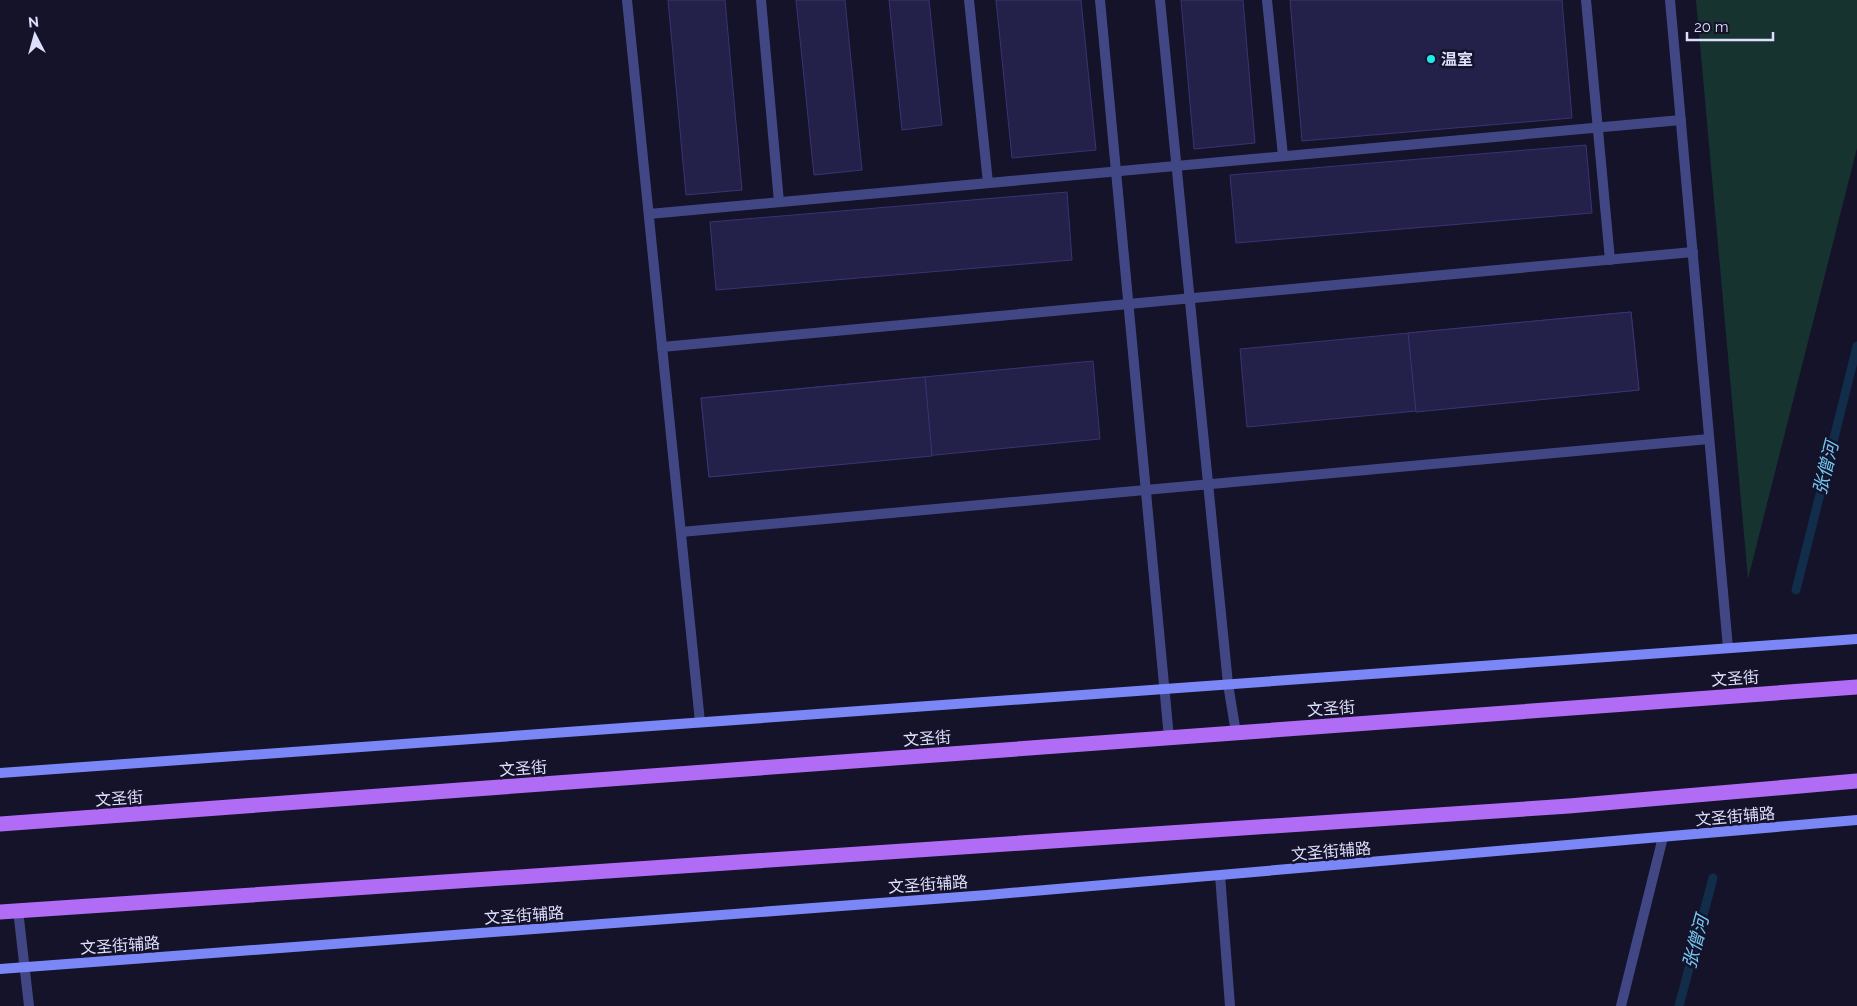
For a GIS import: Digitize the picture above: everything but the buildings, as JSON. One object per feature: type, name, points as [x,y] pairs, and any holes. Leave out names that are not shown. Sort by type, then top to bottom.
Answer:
[{"type":"main road","name":"文圣街","points":[[0,824],[1857,687]]},
{"type":"main road","points":[[0,912],[1559,806],[1857,781]]},
{"type":"street","points":[[628,0],[700,722]]},
{"type":"street","points":[[761,0],[779,202]]},
{"type":"street","points":[[970,0],[988,183]]},
{"type":"street","points":[[1100,0],[1169,738]]},
{"type":"street","points":[[1160,0],[1228,684],[1236,733]]},
{"type":"street","points":[[1268,0],[1283,156]]},
{"type":"street","points":[[1586,0],[1610,260]]},
{"type":"street","points":[[1670,0],[1728,648]]},
{"type":"street","points":[[649,214],[1681,120]]},
{"type":"street","points":[[662,347],[1693,252]]},
{"type":"street","points":[[681,532],[1709,439]]},
{"type":"street","points":[[0,773],[1857,639]]},
{"type":"street","name":"文圣街辅路","points":[[0,969],[987,895],[1857,820]]},
{"type":"street","points":[[1621,1006],[1663,837]]},
{"type":"street","points":[[1220,875],[1230,1006]]},
{"type":"street","points":[[18,910],[29,1006]]},
{"type":"green space","points":[[1696,0],[1857,0],[1857,148],[1748,579]]},
{"type":"waterway","name":"张僧河","points":[[1796,590],[1857,346]]},
{"type":"waterway","name":"张僧河","points":[[1679,1006],[1713,878]]},
{"type":"place","name":"温室","points":[[1431,59]]}]
